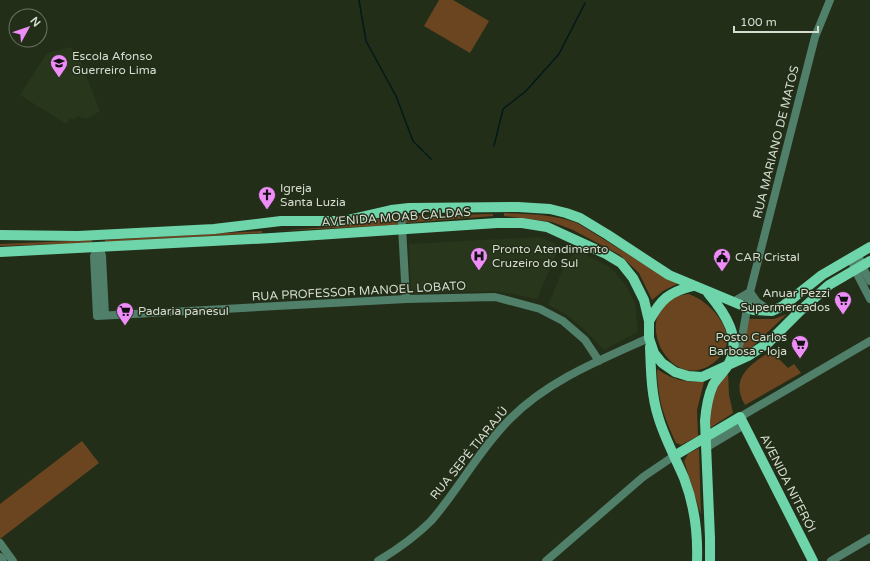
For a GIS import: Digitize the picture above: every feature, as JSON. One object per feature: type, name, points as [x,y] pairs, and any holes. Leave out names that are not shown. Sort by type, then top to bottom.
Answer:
[{"type":"main road","name":"AVENIDA MOAB CALDAS","points":[[0,235],[32,237],[100,235],[214,229],[274,222],[343,221],[401,209],[518,207],[550,209],[580,218],[608,234],[669,275],[706,292],[748,308],[772,311]]},
{"type":"main road","points":[[272,238],[274,222]]},
{"type":"main road","name":"AVENIDA MOAB CALDAS","points":[[0,252],[272,238],[497,223],[522,223],[547,227],[606,254],[621,264],[633,278],[644,300],[649,320],[649,338],[654,353],[662,363],[675,372],[688,376],[702,377],[728,365],[734,347],[732,332],[724,314],[706,292]]},
{"type":"main road","points":[[99,246],[100,235]]},
{"type":"main road","points":[[772,311],[783,306],[822,275],[870,247]]},
{"type":"main road","points":[[710,561],[706,406],[714,385],[728,365],[768,343],[829,285],[862,266]]},
{"type":"main road","points":[[649,320],[658,305],[667,296],[678,290],[693,286]]},
{"type":"main road","points":[[649,338],[653,396],[658,416],[684,479],[694,512],[698,542],[697,561]]},
{"type":"main road","points":[[674,456],[707,442],[742,421]]},
{"type":"main road","name":"AVENIDA NITERÓI","points":[[742,421],[813,561]]},
{"type":"street","name":"RUA MARIANO DE MATOS","points":[[728,365],[738,349],[748,308],[750,292],[815,37],[830,0]]},
{"type":"street","points":[[401,209],[406,299]]},
{"type":"street","name":"RUA PROFESSOR MANOEL LOBATO","points":[[99,246],[94,256],[101,316],[406,299],[495,297],[540,309],[563,321],[585,340],[599,361]]},
{"type":"street","points":[[855,256],[870,282]]},
{"type":"street","points":[[862,266],[870,299]]},
{"type":"street","points":[[733,302],[750,292],[761,306],[772,311]]},
{"type":"street","name":"RUA SEPÉ TIARAJÚ","points":[[378,561],[408,543],[431,520],[508,421],[528,401],[542,390],[649,338]]},
{"type":"street","points":[[742,421],[870,341]]},
{"type":"street","points":[[546,561],[643,478],[674,456]]},
{"type":"street","points":[[831,561],[870,538]]},
{"type":"street","points":[[0,543],[13,561]]},
{"type":"street","points":[[0,557],[3,561]]},
{"type":"shaded area","points":[[439,0],[453,0],[489,21],[470,53],[424,26]]},
{"type":"shaded area","name":"Escola Afonso Guerreiro Lima","points":[[71,47],[81,62],[100,111],[86,119],[77,116],[77,118],[71,120],[70,118],[66,124],[20,95],[47,53]]},
{"type":"shaded area","points":[[504,213],[550,216],[577,223],[677,284],[663,291],[652,300],[639,273],[620,255],[573,230],[552,222],[504,216]]},
{"type":"shaded area","points":[[493,214],[493,216],[406,223],[406,216]]},
{"type":"shaded area","points":[[394,216],[398,218],[398,223],[396,225],[277,231],[341,226]]},
{"type":"shaded area","points":[[262,231],[262,233],[105,242],[105,240]]},
{"type":"shaded area","name":"Pronto Atendimento Cruzeiro do Sul","points":[[539,237],[555,243],[558,250],[537,299],[496,291],[411,294],[409,244]]},
{"type":"shaded area","points":[[92,240],[92,243],[0,246],[0,244]]},
{"type":"shaded area","points":[[578,252],[583,253],[611,268],[625,284],[635,303],[638,332],[604,350],[582,327],[564,313],[548,305],[567,259]]},
{"type":"shaded area","points":[[688,294],[705,303],[713,311],[725,329],[727,339],[726,348],[720,357],[702,369],[685,370],[671,362],[661,348],[656,332],[658,315],[668,302]]},
{"type":"shaded area","points":[[787,314],[752,347],[740,355],[748,319],[774,319]]},
{"type":"shaded area","points":[[771,351],[788,368],[794,364],[801,373],[745,405],[741,395],[741,379],[744,373],[756,361]]},
{"type":"shaded area","points":[[657,369],[668,376],[679,380],[704,382],[697,410],[698,436],[681,445],[676,443],[665,415],[660,399]]},
{"type":"shaded area","points":[[728,374],[729,395],[733,413],[710,428],[710,412],[714,392]]},
{"type":"shaded area","points":[[82,441],[99,463],[0,539],[0,504]]},
{"type":"shaded area","points":[[699,448],[701,515],[684,461],[688,454]]},
{"type":"waterway","points":[[359,0],[366,41],[396,96],[413,141],[431,159]]},
{"type":"waterway","points":[[494,146],[503,109],[526,91],[559,54],[585,3]]},
{"type":"place","name":"Escola Afonso Guerreiro Lima","points":[[59,78]]},
{"type":"place","name":"Igreja Santa Luzia","points":[[267,210]]},
{"type":"place","name":"Pronto Atendimento Cruzeiro do Sul","points":[[479,271]]},
{"type":"place","name":"CAR Cristal","points":[[722,272]]},
{"type":"place","name":"Anuar Pezzi Supermercados","points":[[843,315]]},
{"type":"place","name":"Padaria panesul","points":[[125,326]]},
{"type":"place","name":"Posto Carlos Barbosa - loja","points":[[800,359]]}]
